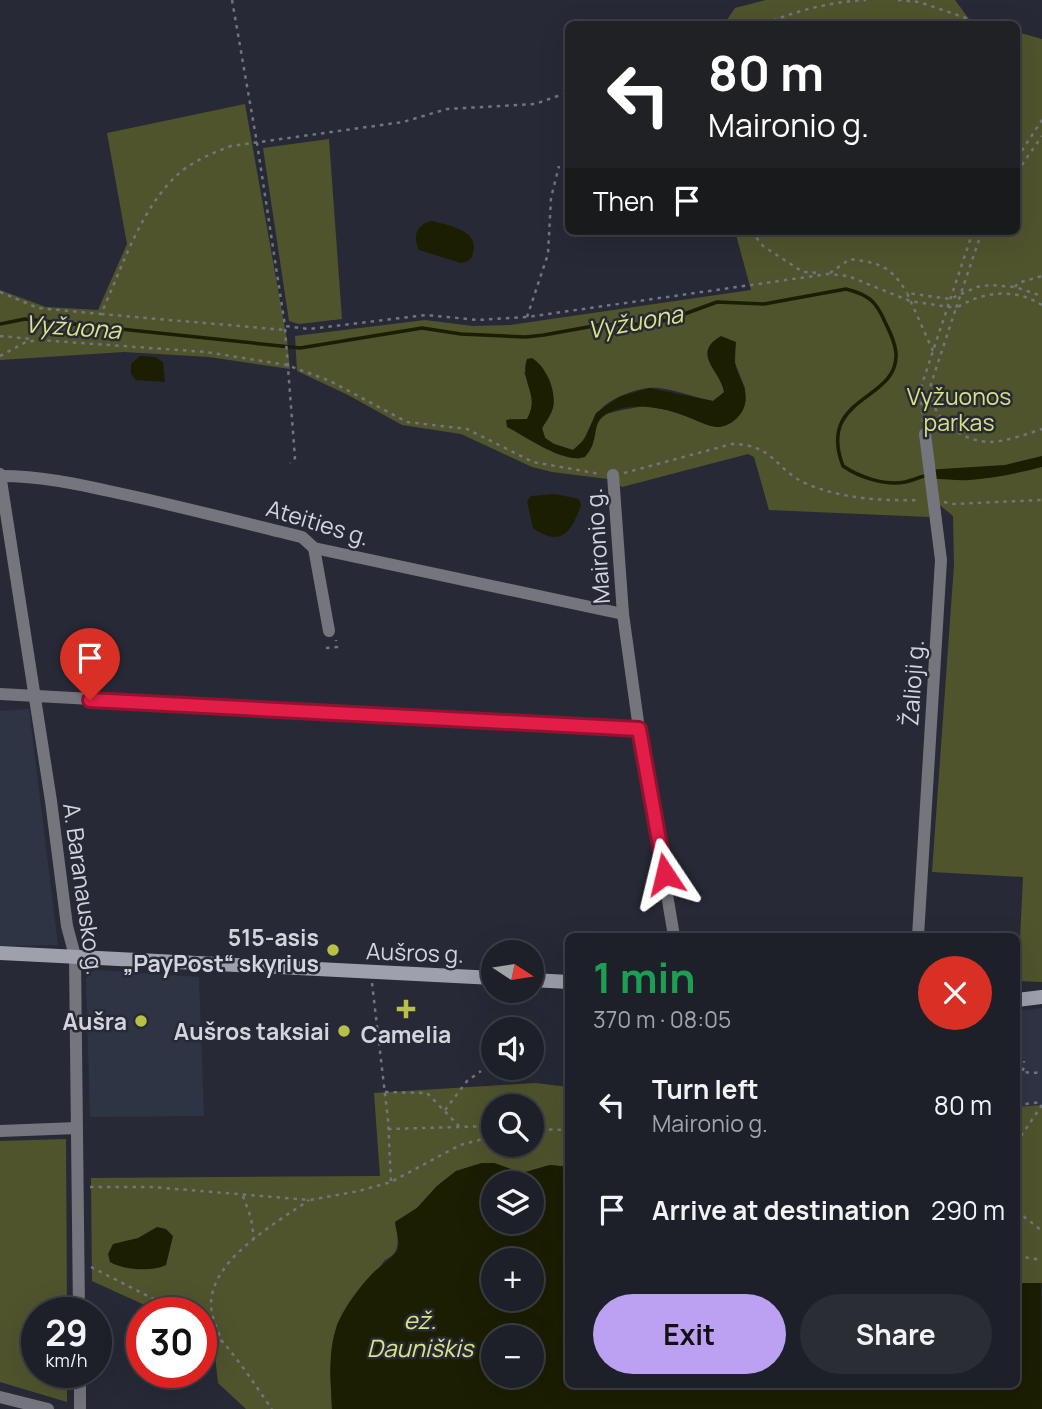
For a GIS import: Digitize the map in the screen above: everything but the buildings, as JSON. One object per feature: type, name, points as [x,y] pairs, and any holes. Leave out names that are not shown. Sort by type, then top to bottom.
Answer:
[{"type":"street","name":"Žalioji g.","points":[[918,933],[941,560],[925,434]]},
{"type":"street","name":"Ateities g.","points":[[0,475],[54,479],[160,502],[302,537],[314,548],[624,614]]},
{"type":"street","name":"A. Baranausko g.","points":[[0,475],[51,801],[67,926],[75,956],[79,1297]]},
{"type":"street","name":"Maironio g.","points":[[613,475],[624,614],[639,729]]},
{"type":"street","points":[[314,548],[329,631]]},
{"type":"street","points":[[0,694],[639,729],[673,933]]},
{"type":"street","name":"Aušros g.","points":[[0,953],[481,977]]},
{"type":"street","points":[[544,981],[565,982]]},
{"type":"street","points":[[1020,1000],[1042,997]]},
{"type":"street","points":[[0,1131],[77,1128]]},
{"type":"street","points":[[80,1388],[80,1409]]},
{"type":"street","points":[[0,1397],[48,1409]]},
{"type":"path","points":[[232,0],[285,328],[295,458],[290,463]]},
{"type":"path","points":[[772,21],[836,2],[866,0]]},
{"type":"path","points":[[898,0],[919,2],[969,19]]},
{"type":"path","points":[[101,314],[132,241],[151,205],[184,169],[204,157],[231,146],[402,122],[447,109],[536,104],[565,93]]},
{"type":"path","points":[[1020,153],[1042,120]]},
{"type":"path","points":[[1020,169],[1042,136]]},
{"type":"path","points":[[527,317],[548,254],[551,198],[559,166]]},
{"type":"path","points":[[754,235],[763,246],[803,272],[848,276],[910,301],[956,308],[988,294],[1026,296],[1042,305]]},
{"type":"path","points":[[925,434],[922,384],[972,235]]},
{"type":"path","points":[[981,235],[929,395],[938,415],[953,428],[977,441],[992,442],[1042,429]]},
{"type":"path","points":[[0,292],[38,308],[309,329],[426,315],[478,320],[527,317],[828,274],[850,260],[879,264],[896,275],[933,351]]},
{"type":"path","points":[[1015,287],[1018,283],[1042,276]]},
{"type":"path","points":[[907,293],[950,299],[977,287],[991,285],[1015,287],[1042,296]]},
{"type":"path","points":[[0,336],[206,352],[287,365],[330,381],[407,422],[467,429],[533,462],[596,474],[613,475],[732,444],[747,444],[767,452],[792,476],[829,492],[867,499],[933,493],[953,504],[1042,500]]},
{"type":"path","points":[[0,356],[26,342],[39,340]]},
{"type":"path","points":[[326,648],[337,647]]},
{"type":"path","points":[[371,973],[391,1182]]},
{"type":"path","points":[[1023,1073],[1024,1061]]},
{"type":"path","points":[[445,1110],[467,1082],[481,1071]]},
{"type":"path","points":[[1020,1072],[1042,1073]]},
{"type":"path","points":[[384,1092],[427,1093],[459,1126]]},
{"type":"path","points":[[1020,1105],[1042,1104]]},
{"type":"path","points":[[1020,1134],[1042,1104]]},
{"type":"path","points":[[388,1129],[481,1126]]},
{"type":"path","points":[[544,1129],[565,1130]]},
{"type":"path","points":[[78,1188],[152,1187],[310,1200],[391,1182],[460,1145],[481,1139]]},
{"type":"path","points":[[243,1196],[251,1218],[254,1239]]},
{"type":"path","points":[[223,1343],[211,1312],[214,1287],[228,1262],[254,1239],[310,1200]]},
{"type":"path","points":[[1020,1213],[1042,1231]]},
{"type":"path","points":[[1020,1256],[1042,1260]]},
{"type":"path","points":[[79,1261],[150,1297]]},
{"type":"path","points":[[217,1337],[272,1409]]},
{"type":"shaded area","points":[[29,709],[58,945],[0,946],[0,711]]},
{"type":"shaded area","name":"Aušra","points":[[96,970],[199,977],[204,1116],[90,1117],[86,979],[89,973]]},
{"type":"shaded area","points":[[1042,1008],[1042,1105],[1020,1107],[1020,1011]]},
{"type":"green space","points":[[766,0],[955,0],[969,19],[977,21],[726,21],[735,8]]},
{"type":"green space","name":"Vyžuonos parkas","points":[[1020,33],[1042,39],[1042,982],[1020,981],[1023,877],[932,872],[954,565],[953,516],[930,497],[929,517],[769,510],[754,457],[748,454],[622,487],[608,479],[532,467],[461,434],[402,425],[297,371],[295,336],[425,320],[473,326],[510,325],[751,290],[736,235],[1020,235]],"holes":[[[736,342],[735,363],[745,388],[743,409],[736,419],[718,427],[667,410],[644,406],[606,414],[597,422],[579,459],[507,427],[509,419],[527,419],[532,407],[524,372],[549,379],[552,404],[542,428],[545,438],[573,450],[582,442],[604,406],[637,390],[672,390],[713,401],[724,393],[723,383]]]},
{"type":"green space","points":[[245,104],[290,369],[209,357],[124,352],[0,360],[0,290],[46,307],[98,310],[127,244],[107,133]]},
{"type":"green space","points":[[329,139],[342,319],[299,324],[289,321],[263,148]]},
{"type":"green space","points":[[535,1083],[565,1087],[565,1167],[550,1165],[529,1171],[516,1171],[494,1163],[482,1163],[456,1171],[437,1186],[417,1208],[395,1222],[398,1239],[394,1253],[385,1260],[337,1324],[330,1370],[332,1409],[246,1409],[218,1383],[217,1297],[127,1297],[92,1281],[91,1178],[380,1176],[374,1093]]},
{"type":"green space","points":[[1042,1105],[1042,1283],[1020,1283],[1020,1107]]},
{"type":"green space","points":[[66,1139],[67,1297],[21,1297],[21,1388],[67,1388],[67,1402],[0,1382],[0,1141]]},
{"type":"water","points":[[432,221],[461,230],[472,239],[473,253],[469,260],[461,263],[419,250],[417,231]]},
{"type":"water","points":[[721,336],[736,342],[735,363],[746,398],[742,412],[728,425],[710,426],[674,412],[654,408],[623,408],[601,418],[590,450],[585,457],[576,458],[556,453],[507,427],[506,420],[527,419],[531,410],[525,367],[527,359],[532,358],[542,367],[552,387],[552,411],[542,428],[545,438],[573,450],[584,440],[596,413],[619,397],[649,388],[713,401],[724,392],[710,363],[708,349]]},
{"type":"water","points":[[140,356],[155,357],[163,362],[165,382],[136,380],[131,374],[131,364]]},
{"type":"water","points":[[1042,456],[1042,467],[1015,473],[970,480],[925,479],[925,470],[1005,465]]},
{"type":"water","points":[[555,494],[579,499],[581,505],[569,530],[557,537],[542,534],[533,528],[527,501],[531,496]]},
{"type":"water","name":"ež. Dauniškis","points":[[482,1163],[494,1163],[516,1171],[481,1171],[481,1234],[544,1234],[544,1171],[529,1171],[550,1165],[565,1167],[565,1388],[1020,1388],[1020,1283],[1041,1283],[1042,1409],[332,1409],[331,1355],[341,1317],[366,1280],[397,1252],[399,1243],[395,1222],[417,1208],[437,1186],[456,1171]]},
{"type":"water","points":[[157,1227],[166,1229],[173,1236],[166,1265],[153,1269],[138,1269],[110,1262],[108,1254],[113,1244],[138,1238]]},
{"type":"waterway","name":"Vyžuona","points":[[0,324],[25,319],[300,348],[422,328],[461,334],[526,337],[599,325],[668,320],[717,302],[764,304],[846,289],[861,294],[875,304],[890,333],[896,353],[893,369],[885,381],[860,401],[840,425],[838,443],[843,466],[864,477],[889,483],[905,482],[928,475]]},
{"type":"place","name":"515-asis „PayPost“ skyrius","points":[[333,950]]},
{"type":"place","name":"Camelia","points":[[406,1009]]},
{"type":"place","name":"Aušra","points":[[141,1021]]},
{"type":"place","name":"Aušros taksiai","points":[[344,1031]]},
{"type":"route","points":[[90,700],[639,729],[665,874]]}]
